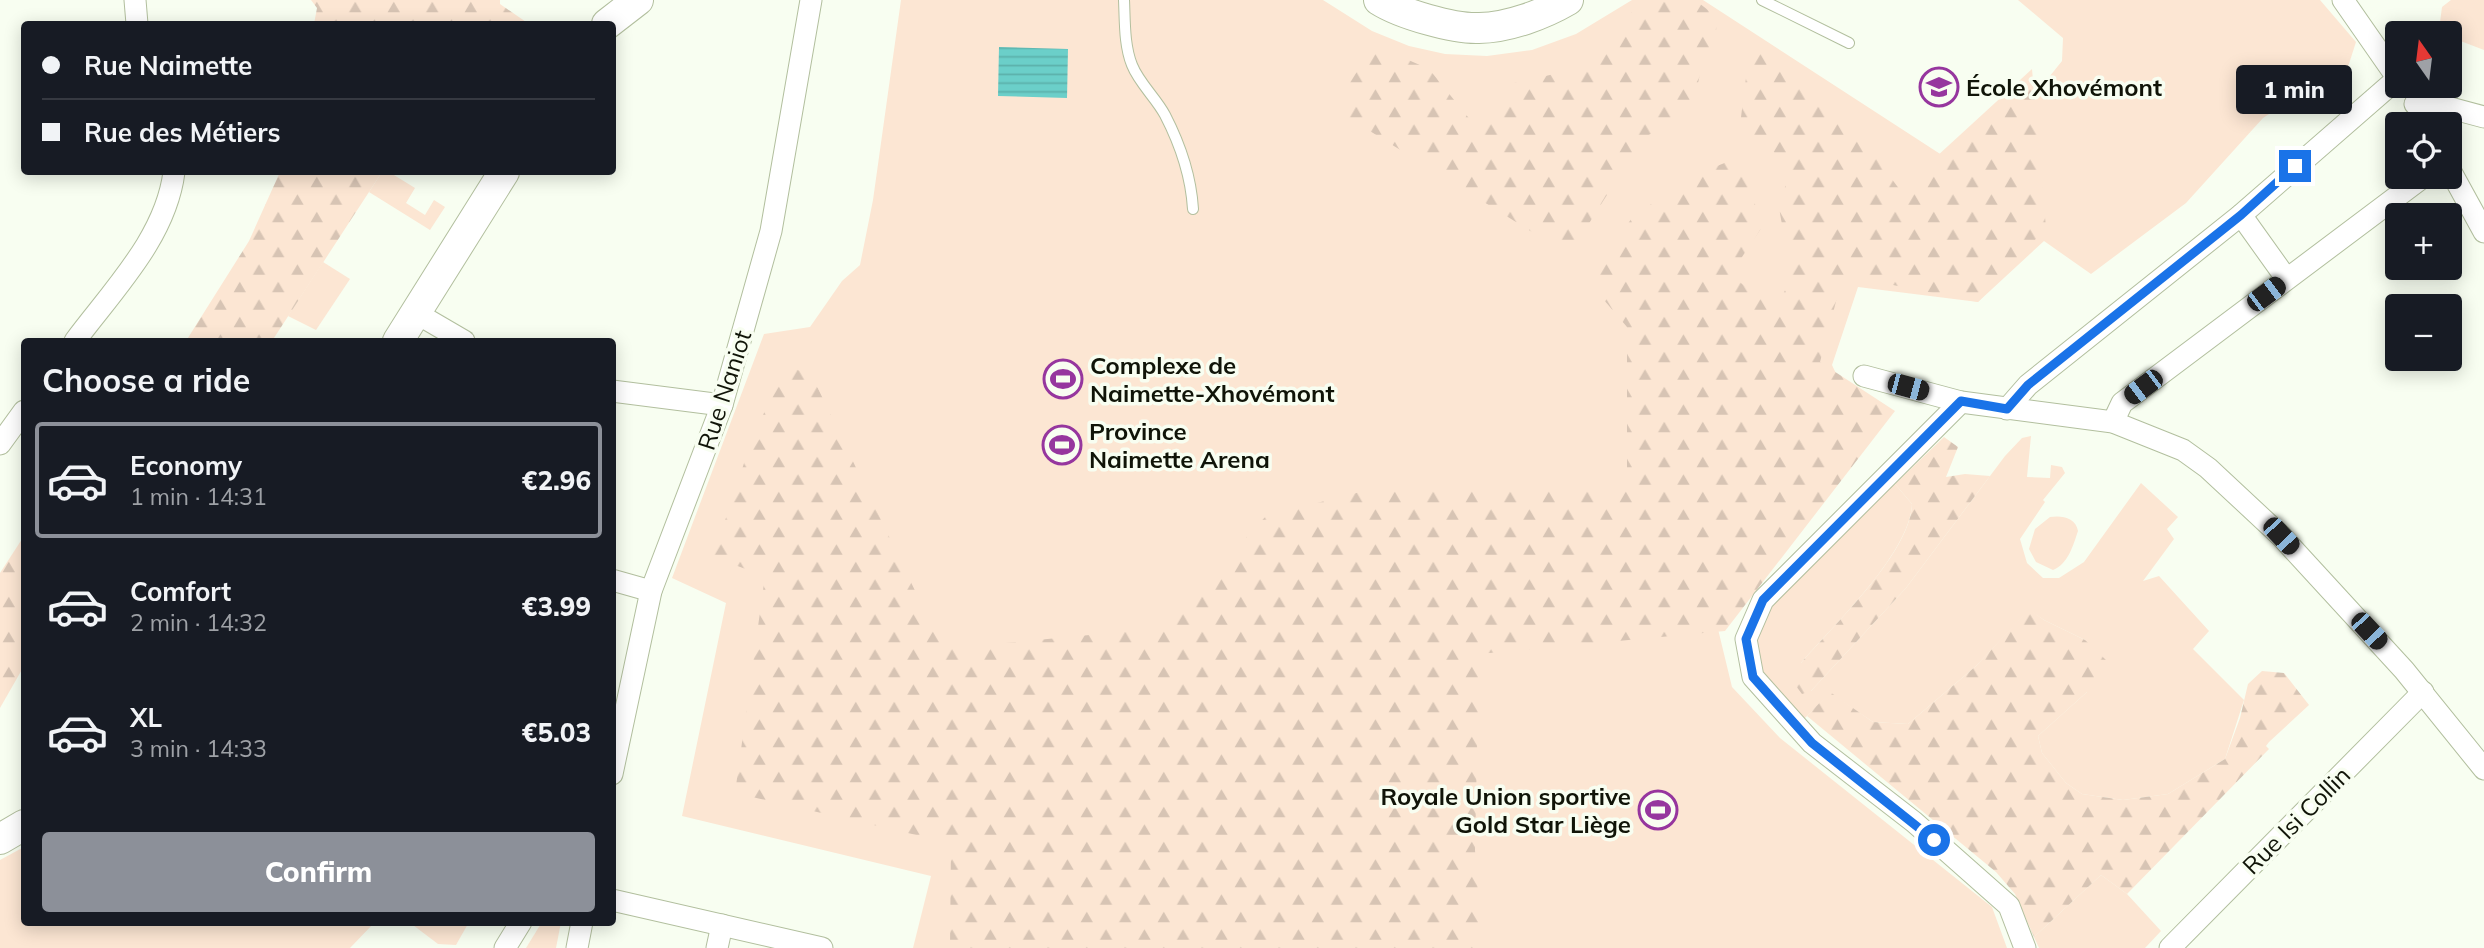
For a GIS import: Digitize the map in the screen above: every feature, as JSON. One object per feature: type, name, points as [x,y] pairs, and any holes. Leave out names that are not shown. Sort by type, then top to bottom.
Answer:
[{"type":"street","points":[[135,0],[137,21]]},
{"type":"street","points":[[611,21],[638,0]]},
{"type":"street","name":"Rue Naniot","points":[[616,755],[651,591],[722,405],[771,231],[811,0]]},
{"type":"street","points":[[1379,0],[1437,21],[1480,29],[1530,17],[1563,1]]},
{"type":"street","points":[[2343,0],[2385,61]]},
{"type":"street","points":[[2007,409],[2028,385],[2241,215],[2385,89]]},
{"type":"street","points":[[2410,98],[2418,112]]},
{"type":"street","points":[[2414,104],[2428,102],[2484,117]]},
{"type":"street","points":[[77,338],[154,234],[172,192],[174,175]]},
{"type":"street","points":[[400,338],[502,175]]},
{"type":"street","points":[[2113,422],[2122,403],[2407,189]]},
{"type":"street","points":[[2460,189],[2484,232]]},
{"type":"street","points":[[2241,215],[2287,278]]},
{"type":"street","points":[[416,313],[459,338]]},
{"type":"street","points":[[1864,376],[1961,401],[2113,422],[2183,450],[2208,468],[2281,536],[2423,692],[2484,769]]},
{"type":"street","points":[[616,392],[722,405]]},
{"type":"street","points":[[1961,401],[1763,600],[1746,639],[1753,677],[1768,695],[1812,743],[1914,822],[2009,906],[2025,948]]},
{"type":"street","points":[[0,444],[21,415]]},
{"type":"street","points":[[616,581],[651,591]]},
{"type":"street","name":"Rue Isi Collin","points":[[2170,948],[2423,692]]},
{"type":"street","points":[[0,839],[21,827]]},
{"type":"street","points":[[616,901],[822,948]]},
{"type":"street","points":[[717,948],[722,925]]},
{"type":"street","points":[[505,948],[519,926]]},
{"type":"street","points":[[577,948],[581,926]]},
{"type":"lane","points":[[1124,0],[1125,34],[1132,66],[1165,115],[1182,154],[1191,187],[1193,209]]},
{"type":"lane","points":[[1762,0],[1849,43]]},
{"type":"green space","points":[[311,0],[500,0],[500,4],[525,21],[315,21],[317,8]]},
{"type":"green space","points":[[901,0],[1323,0],[1372,31],[1409,46],[1445,54],[1487,56],[1532,50],[1576,34],[1632,0],[1703,0],[1951,161],[2020,113],[2062,61],[2063,38],[2018,0],[2320,0],[2356,42],[2346,73],[2307,89],[2263,118],[2186,203],[2091,274],[2044,241],[1978,302],[1858,287],[1832,365],[1869,444],[1710,596],[1732,687],[1780,738],[1992,907],[2007,948],[913,948],[931,876],[682,816],[726,603],[672,578],[764,334],[810,327],[842,281],[860,265],[873,200]]},
{"type":"green space","points":[[1670,0],[1695,0],[1717,17],[1716,32],[1704,61],[1690,113],[1643,138],[1569,255],[1349,118],[1349,84],[1374,45],[1429,69],[1472,122],[1497,109],[1514,83],[1559,73],[1596,56],[1636,7]]},
{"type":"green space","points":[[2451,0],[2484,0],[2484,50],[2462,42],[2462,21],[2440,21],[2442,7]]},
{"type":"green space","points":[[1750,46],[1790,67],[1852,126],[1900,190],[2032,69],[2046,228],[1978,302],[1843,275],[1820,362],[1895,411],[1725,631],[1479,654],[1475,850],[1482,948],[950,948],[951,843],[735,793],[765,576],[713,557],[752,439],[786,365],[812,376],[943,649],[1163,628],[1266,516],[1360,492],[1627,489],[1627,327],[1598,293],[1598,265],[1632,218],[1687,178],[1727,162],[1746,175],[1762,227],[1730,275],[1776,309],[1788,284],[1789,263],[1779,208],[1791,166],[1740,125]]},
{"type":"green space","points":[[279,175],[380,175],[274,338],[188,338],[249,241]]},
{"type":"green space","points":[[380,175],[394,175],[415,188],[406,203],[425,215],[434,200],[445,207],[430,230],[369,192]]},
{"type":"green space","points":[[323,262],[350,279],[316,330],[288,316]]},
{"type":"green space","points":[[2031,436],[2027,477],[2050,478],[2051,465],[2062,467],[2065,473],[2043,500],[2045,502],[2020,539],[2027,563],[2043,578],[2059,578],[2084,562],[2141,483],[2178,517],[2167,529],[2174,539],[2143,581],[2159,576],[2209,631],[2193,649],[2244,700],[2225,759],[2168,794],[2123,800],[2082,794],[2066,783],[2042,753],[2038,736],[2087,692],[2085,640],[2029,610],[1976,666],[1908,724],[1873,722],[1830,693],[1802,721],[1761,674],[1755,636],[1774,598],[1890,488],[1895,484],[1912,504],[1908,523],[1898,544],[1868,588],[1801,663],[1811,691],[1906,588],[2005,456],[2022,438]]},
{"type":"green space","points":[[1944,437],[1958,447],[1946,477],[1965,474],[1990,476],[1906,588],[1811,691],[1802,694],[1793,682],[1801,663],[1868,588],[1899,544],[1912,504],[1895,484]]},
{"type":"green space","points":[[2050,517],[2068,518],[2078,531],[2066,559],[2053,570],[2036,562],[2029,549],[2035,529]]},
{"type":"green space","points":[[21,541],[21,671],[0,708],[0,573]]},
{"type":"green space","points":[[2029,609],[2044,620],[2085,640],[2106,660],[2087,692],[2038,736],[2042,753],[2066,783],[2082,794],[2123,800],[2168,794],[2225,759],[2240,718],[2248,684],[2262,671],[2284,673],[2309,705],[2269,742],[2266,746],[2269,749],[2127,894],[2101,875],[2034,937],[2015,894],[1996,872],[1807,716],[1830,692],[1873,722],[1908,724],[1976,666]]},
{"type":"green space","points":[[21,849],[21,926],[371,926],[350,948],[0,948],[0,860]]},
{"type":"green space","points":[[2101,875],[2127,894],[2161,931],[2145,948],[2039,948],[2034,937]]},
{"type":"green space","points":[[414,926],[467,926],[456,945],[438,944]]},
{"type":"green space","points":[[540,926],[560,926],[556,948],[526,948]]},
{"type":"water","points":[[999,47],[1068,49],[1067,98],[998,96]]},
{"type":"place","name":"École Xhovémont","points":[[1939,87]]},
{"type":"place","name":"Complexe de Naimette-Xhovémont","points":[[1063,379]]},
{"type":"place","name":"Province Naimette Arena","points":[[1062,445]]},
{"type":"place","name":"Royale Union sportive Gold Star Liège","points":[[1658,810]]},
{"type":"route","points":[[1934,840],[1812,743],[1753,677],[1746,639],[1763,600],[1961,401],[2007,409],[2028,385],[2241,215],[2295,166]]}]
